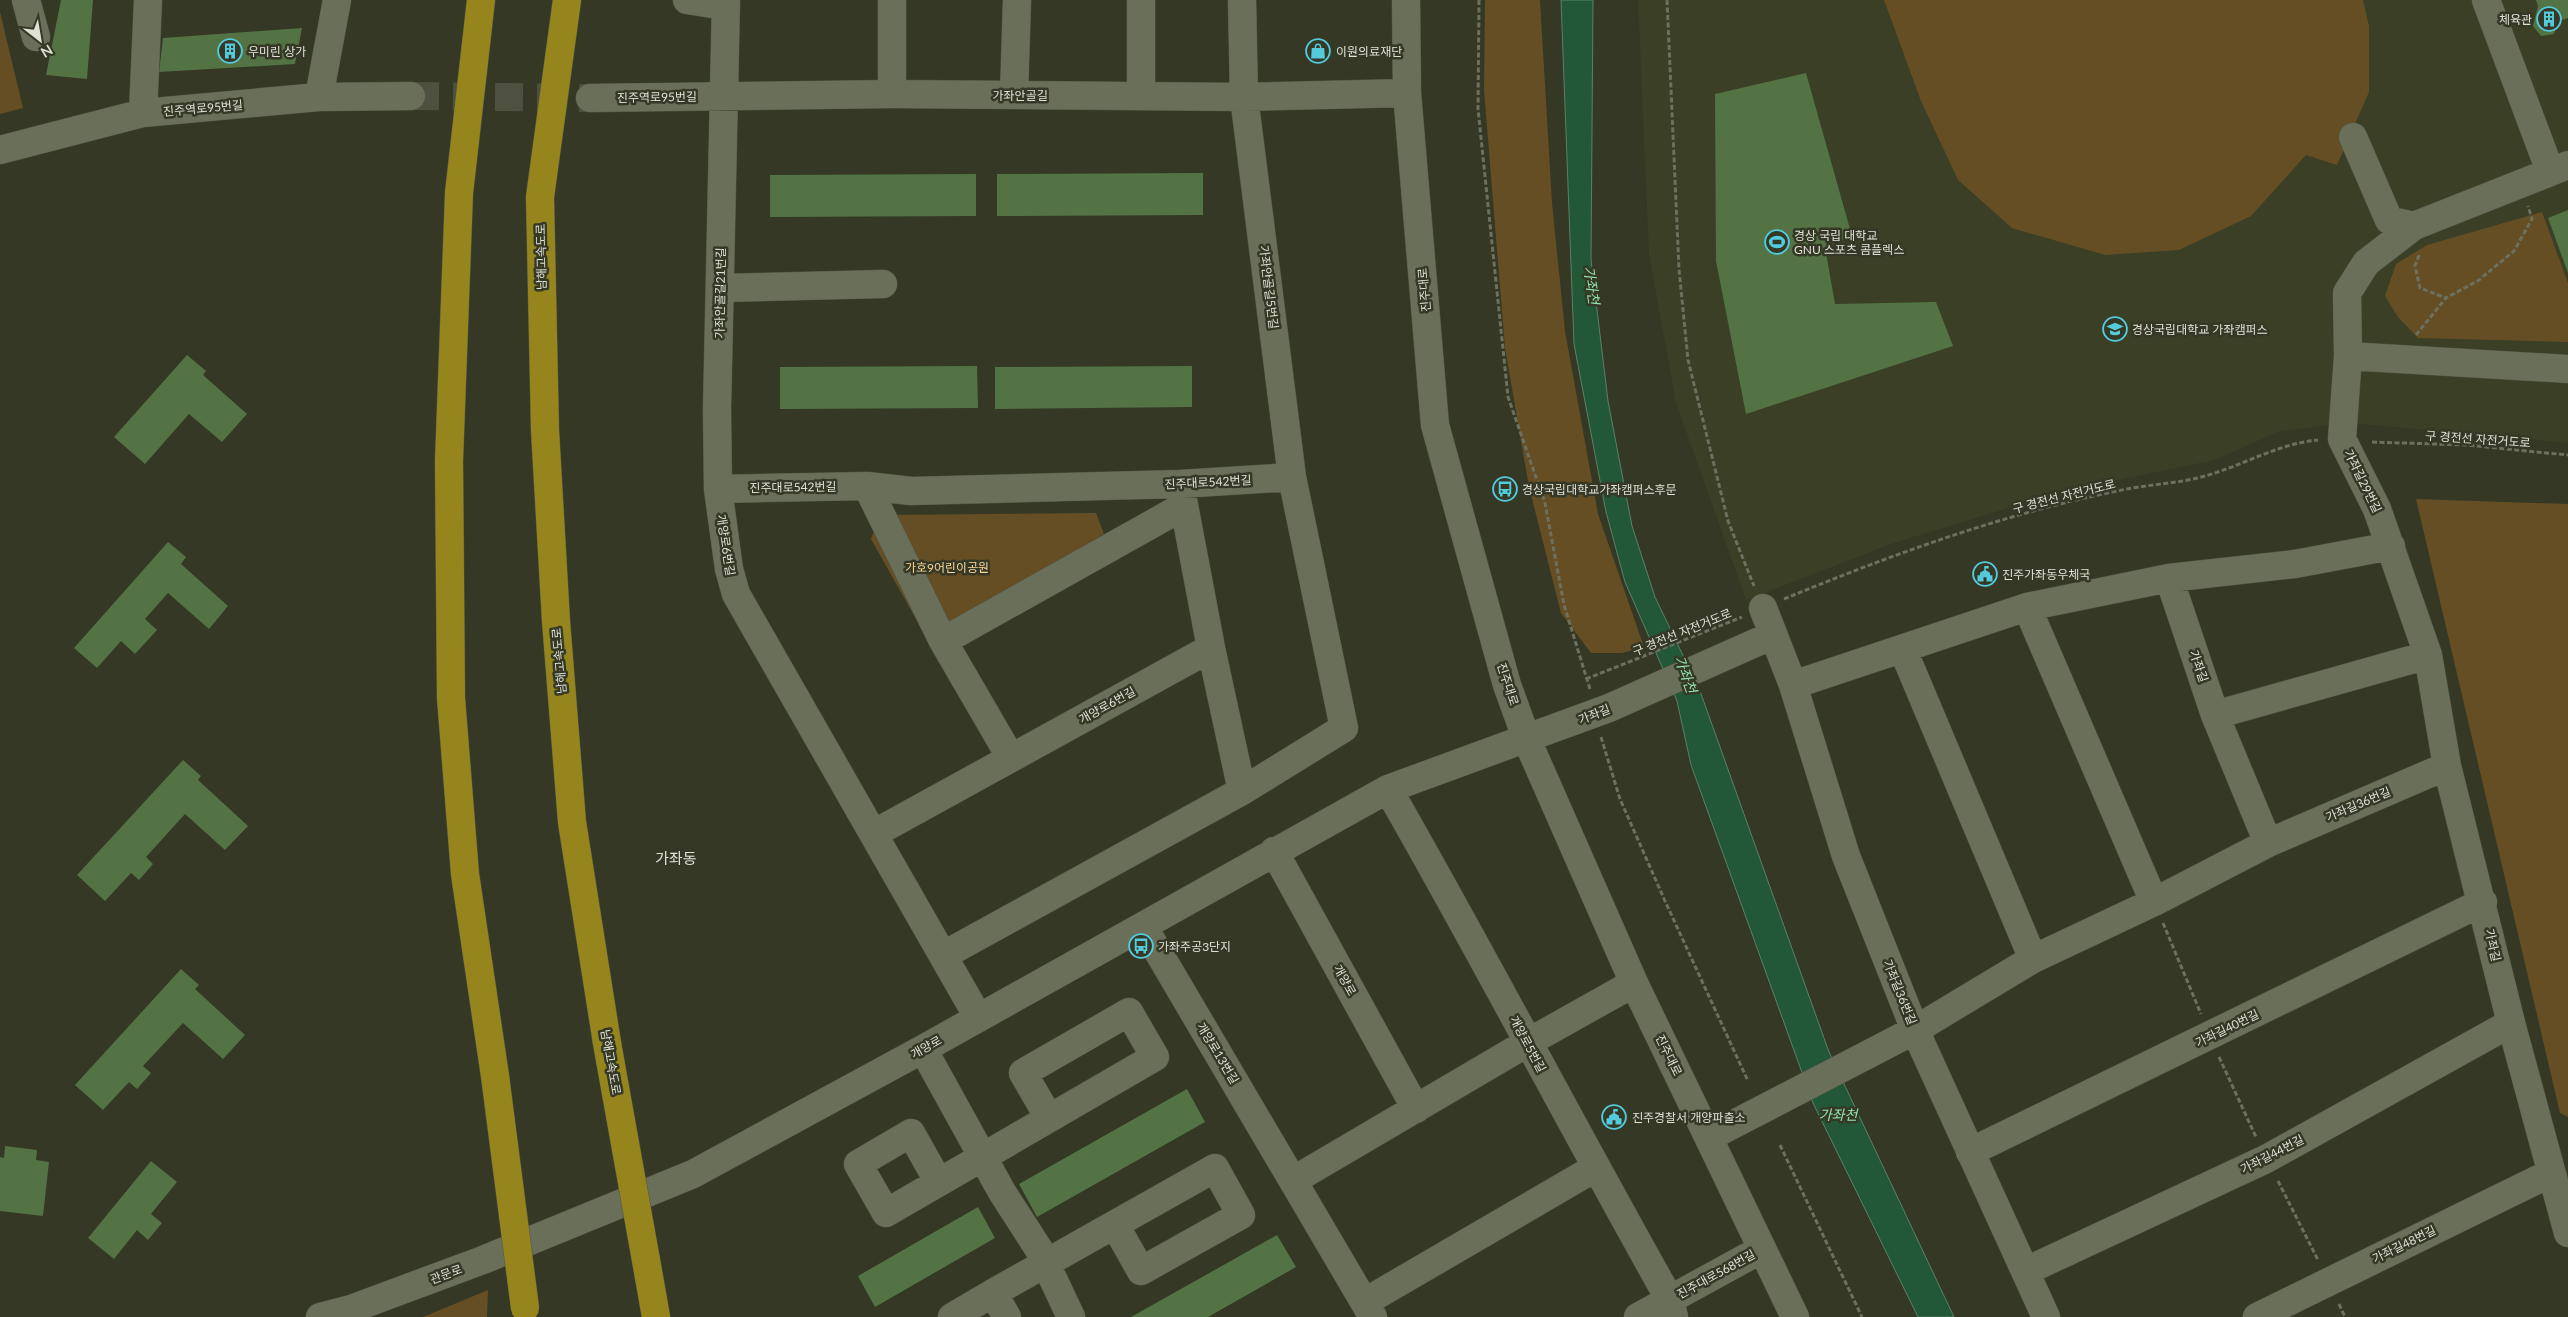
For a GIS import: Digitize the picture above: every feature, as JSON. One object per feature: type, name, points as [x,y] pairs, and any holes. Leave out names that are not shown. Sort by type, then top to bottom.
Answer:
[{"type":"highway","points":[[481,0],[459,193],[449,461],[451,698],[465,874],[495,1076],[526,1313]]},
{"type":"highway","name":"남해고속도로","points":[[568,0],[540,197],[545,430],[556,621],[572,822],[607,1043],[656,1317]]},
{"type":"street","points":[[26,0],[36,37]]},
{"type":"street","points":[[143,114],[148,0]]},
{"type":"street","points":[[320,97],[337,0]]},
{"type":"street","points":[[687,0],[725,3],[725,96]]},
{"type":"street","points":[[892,0],[892,94]]},
{"type":"street","points":[[1014,95],[1017,0]]},
{"type":"street","points":[[1141,0],[1141,96]]},
{"type":"street","name":"가좌안골길5번길","points":[[1242,0],[1244,97],[1292,477]]},
{"type":"street","name":"진주대로","points":[[1406,0],[1407,92],[1435,425],[1506,685],[1527,740],[1634,983],[1796,1317]]},
{"type":"street","points":[[2486,0],[2559,168]]},
{"type":"street","name":"가좌안골길","points":[[725,96],[892,94],[1244,97],[1407,92]]},
{"type":"street","name":"진주역로95번길","points":[[0,150],[143,114],[320,97],[411,96]]},
{"type":"street","name":"진주역로95번길","points":[[590,98],[725,96]]},
{"type":"street","name":"가좌안골길21번길","points":[[718,489],[720,288],[725,96]]},
{"type":"street","points":[[2353,137],[2389,220],[2418,238]]},
{"type":"street","name":"가좌길29번길","points":[[2391,546],[2377,509],[2342,439],[2348,356],[2347,293],[2366,263],[2559,168]]},
{"type":"street","points":[[720,288],[884,284]]},
{"type":"street","points":[[2348,356],[2568,369]]},
{"type":"street","points":[[944,955],[1242,791],[1344,728],[1292,477]]},
{"type":"street","name":"진주대로542번길","points":[[718,489],[868,486],[911,491],[1182,495],[1292,477]]},
{"type":"street","points":[[868,486],[944,641],[1011,758]]},
{"type":"street","name":"개양로6번길","points":[[718,489],[729,569],[736,594],[875,833],[978,1017]]},
{"type":"street","points":[[1182,495],[1211,648],[1242,791]]},
{"type":"street","name":"진주대로542번길","points":[[944,641],[1182,495]]},
{"type":"street","points":[[1754,611],[1774,635],[1793,685],[1903,650],[2027,607],[2169,578],[2295,564],[2391,546]]},
{"type":"street","name":"가좌길","points":[[2391,546],[2428,655],[2448,766],[2483,902],[2511,1023],[2568,1233]]},
{"type":"street","name":"가좌길","points":[[2169,578],[2215,715]]},
{"type":"street","points":[[2027,607],[2154,902]]},
{"type":"street","name":"가좌길","points":[[1527,740],[1609,708],[1774,635]]},
{"type":"street","name":"개양로6번길","points":[[875,833],[1211,648]]},
{"type":"street","points":[[1903,650],[2032,959]]},
{"type":"street","points":[[2268,843],[2215,715],[2428,655]]},
{"type":"street","name":"가좌길36번길","points":[[1793,685],[1846,856],[1915,1030],[2032,959],[2154,902],[2268,843],[2448,766]]},
{"type":"street","name":"개양로","points":[[569,1226],[693,1174],[923,1049],[1274,851],[1388,789],[1527,740]]},
{"type":"street","name":"개양로5번길","points":[[1388,789],[1452,902],[1672,1308]]},
{"type":"street","name":"개양로","points":[[1274,851],[1416,1109]]},
{"type":"street","name":"가좌길40번길","points":[[1970,1152],[2210,1037],[2483,902]]},
{"type":"street","name":"개양로13번길","points":[[1143,926],[1369,1310],[1595,1168]]},
{"type":"street","points":[[1294,1180],[1527,1043],[1634,983]]},
{"type":"street","points":[[938,1181],[984,1157],[1155,1057],[1129,1012],[1022,1073],[1049,1118]]},
{"type":"street","name":"가좌길44번길","points":[[2026,1271],[2266,1159],[2511,1023]]},
{"type":"street","points":[[1709,1137],[1798,1093],[1915,1030],[2046,1317]]},
{"type":"street","points":[[923,1049],[1002,1192],[1046,1264],[1071,1317]]},
{"type":"street","name":"가좌길48번길","points":[[2257,1317],[2328,1280],[2551,1173]]},
{"type":"street","points":[[952,1317],[1115,1224]]},
{"type":"street","name":"관문로","points":[[320,1317],[397,1292],[569,1226]]},
{"type":"street","name":"진주대로568번길","points":[[1638,1317],[1672,1308],[1762,1249]]},
{"type":"street","points":[[993,1293],[1007,1317]]},
{"type":"path","points":[[1478,0],[1478,109],[1508,397],[1545,503],[1564,605],[1592,697]]},
{"type":"path","points":[[1667,0],[1679,269],[1688,360],[1728,521],[1754,611]]},
{"type":"path","points":[[2410,343],[2446,298],[2479,280],[2514,251],[2532,219],[2527,203]]},
{"type":"path","points":[[2418,238],[2415,266],[2420,288],[2446,298]]},
{"type":"path","name":"구 경전선 자전거도로","points":[[1586,678],[1650,655],[1847,573],[2024,514],[2122,490],[2193,479],[2235,467],[2302,442],[2342,439],[2381,443],[2466,445],[2568,455]]},
{"type":"path","points":[[1600,733],[1620,799],[1748,1081]]},
{"type":"path","points":[[2154,902],[2210,1037],[2266,1159],[2345,1317]]},
{"type":"path","points":[[1780,1145],[1862,1317]]},
{"type":"shaded area","name":"경상국립대학교 가좌캠퍼스","points":[[1638,0],[2568,0],[2568,443],[2350,423],[2280,431],[2215,460],[2064,491],[1894,543],[1746,600],[1676,403],[1649,255]]},
{"type":"green space","points":[[1485,0],[1540,0],[1552,203],[1565,331],[1598,514],[1644,647],[1622,653],[1591,653],[1561,613],[1529,487],[1505,348],[1484,90]]},
{"type":"green space","points":[[1884,0],[2363,0],[2369,26],[2369,92],[2337,165],[2306,155],[2251,216],[2179,250],[2105,255],[2012,228],[1958,180],[1921,101]]},
{"type":"green space","points":[[0,12],[23,108],[0,114]]},
{"type":"green space","points":[[2542,212],[2568,283],[2568,342],[2418,338],[2398,317],[2385,296],[2396,264],[2427,245]]},
{"type":"green space","points":[[2416,499],[2568,504],[2568,1117],[2560,1113]]},
{"type":"green space","name":"가호9어린이공원","points":[[1096,513],[1104,534],[943,630],[921,628],[871,539],[880,515]]},
{"type":"green space","points":[[488,1290],[487,1317],[423,1317]]},
{"type":"water","name":"가좌천","points":[[1561,0],[1593,0],[1591,260],[1608,401],[1632,526],[1655,597],[1700,691],[1829,1052],[1954,1317],[1918,1317],[1813,1103],[1691,765],[1677,701],[1625,582],[1606,512],[1574,344]]},
{"type":"building","points":[[61,0],[93,0],[87,79],[46,75]]},
{"type":"building","name":"체육관","points":[[2536,0],[2568,0],[2568,18],[2559,21],[2554,34],[2541,36],[2533,26],[2538,6]]},
{"type":"building","name":"우미린 상가","points":[[302,28],[295,64],[159,72],[163,38]]},
{"type":"building","name":"경상 국립 대학교 GNU 스포츠 콤플렉스","points":[[1806,73],[1852,236],[1825,247],[1835,304],[1936,302],[1953,346],[1746,414],[1716,261],[1715,94]]},
{"type":"building","points":[[1203,173],[1203,215],[997,216],[997,174]]},
{"type":"building","points":[[976,174],[976,216],[770,217],[770,175]]},
{"type":"building","points":[[2568,210],[2568,273],[2548,218]]},
{"type":"building","points":[[187,355],[206,371],[203,375],[247,414],[222,442],[189,414],[145,464],[114,437]]},
{"type":"building","points":[[977,366],[978,408],[780,409],[780,367]]},
{"type":"building","points":[[1192,366],[1192,407],[995,409],[995,367]]},
{"type":"building","points":[[168,542],[186,557],[181,564],[228,606],[209,629],[168,593],[145,619],[157,630],[135,654],[121,641],[97,668],[74,648]]},
{"type":"building","points":[[183,760],[201,776],[198,780],[248,826],[225,850],[185,814],[146,857],[153,864],[139,880],[131,873],[105,901],[77,875]]},
{"type":"building","points":[[181,969],[199,985],[195,989],[245,1035],[223,1059],[183,1023],[143,1066],[151,1073],[137,1089],[129,1082],[103,1110],[75,1085]]},
{"type":"building","points":[[1187,1089],[1205,1122],[1037,1217],[1019,1184]]},
{"type":"building","points":[[5,1146],[37,1150],[36,1160],[49,1162],[43,1216],[0,1211],[0,1157],[4,1158]]},
{"type":"building","points":[[151,1161],[177,1182],[151,1214],[162,1223],[148,1240],[137,1230],[114,1259],[88,1238]]},
{"type":"building","points":[[978,1207],[995,1238],[875,1307],[858,1276]]},
{"type":"building","points":[[1277,1235],[1296,1267],[1208,1317],[1131,1317]]},
{"type":"tunnel","points":[[411,96],[590,98]]},
{"type":"place","name":"체육관","points":[[2549,19]]},
{"type":"place","name":"우미린 상가","points":[[230,51]]},
{"type":"place","name":"이원의료재단","points":[[1318,51]]},
{"type":"place","name":"경상 국립 대학교 GNU 스포츠 콤플렉스","points":[[1777,242]]},
{"type":"place","name":"경상국립대학교 가좌캠퍼스","points":[[2115,329]]},
{"type":"place","name":"경상국립대학교가좌캠퍼스후문","points":[[1505,489]]},
{"type":"place","name":"진주가좌동우체국","points":[[1985,574]]},
{"type":"place","name":"가좌주공3단지","points":[[1141,946]]},
{"type":"place","name":"진주경찰서 개양파출소","points":[[1614,1117]]},
{"type":"district","name":"가좌동","points":[[676,858]]}]
